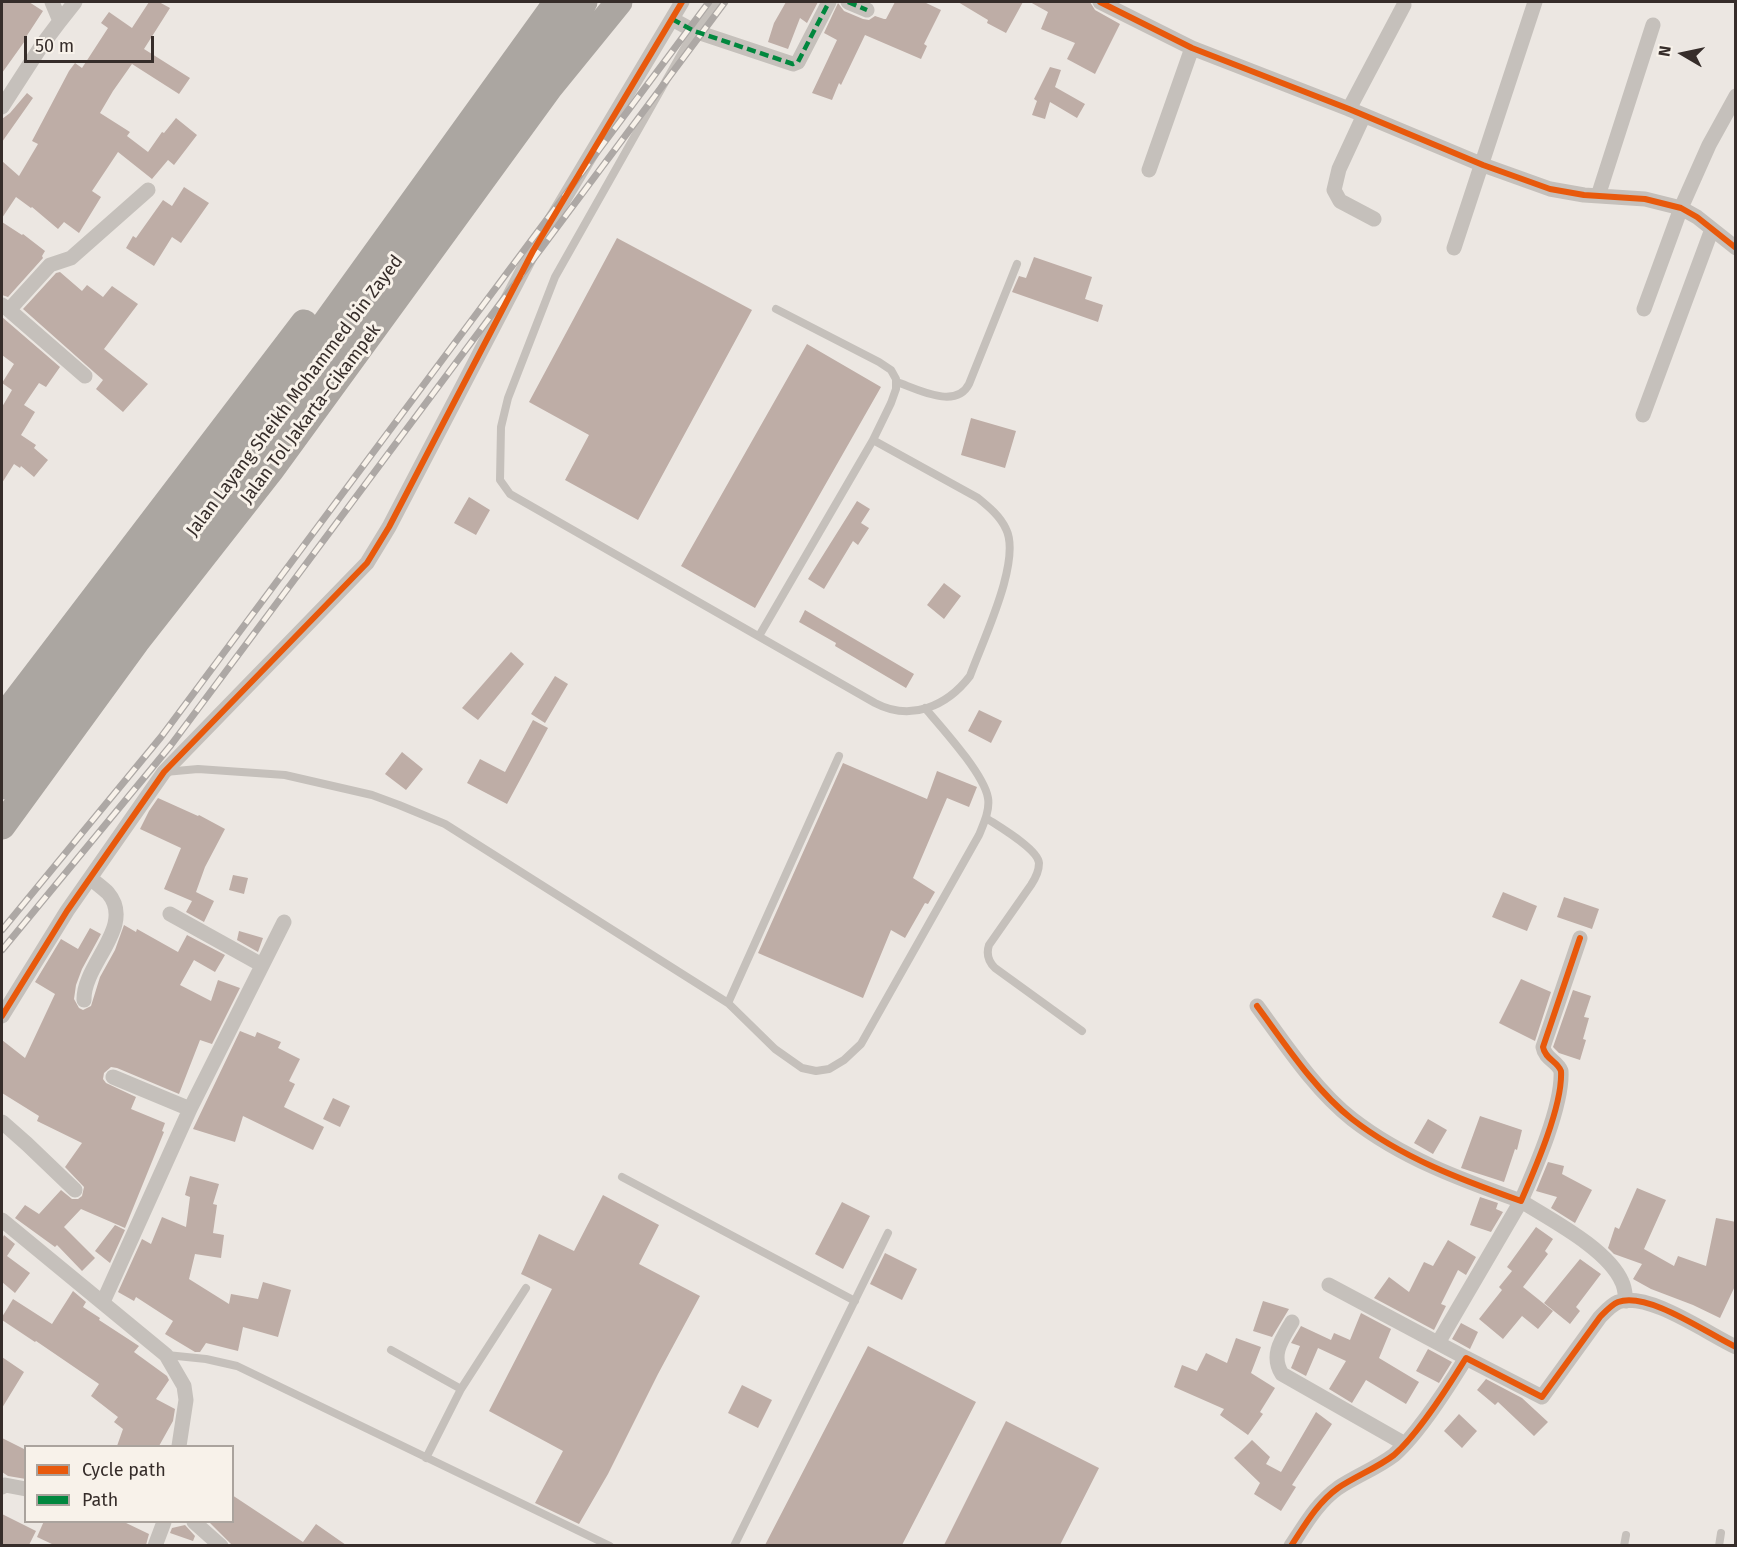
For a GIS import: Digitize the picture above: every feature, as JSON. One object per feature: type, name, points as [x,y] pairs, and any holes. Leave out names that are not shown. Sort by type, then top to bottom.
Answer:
[{"type":"highway","points":[[2,719],[414,179],[537,2]]},
{"type":"highway","name":"Jalan Layang Sheikh Mohammed bin Zayed","points":[[2,751],[268,404],[557,2]]},
{"type":"highway","name":"Jalan Layang Sheikh Mohammed bin Zayed","points":[[2,786],[285,414],[584,2]]},
{"type":"highway","name":"Jalan Tol Jakarta–Cikampek","points":[[2,826],[136,642],[277,461],[549,88],[619,2]]},
{"type":"street","points":[[52,2],[60,21]]},
{"type":"street","points":[[2,107],[42,45],[75,2]]},
{"type":"street","points":[[2,1016],[90,878],[164,772],[367,563],[389,526],[533,251],[682,2]]},
{"type":"street","points":[[693,31],[715,2]]},
{"type":"street","points":[[672,19],[693,31],[793,64],[798,62],[829,2]]},
{"type":"street","points":[[848,2],[867,10]]},
{"type":"street","points":[[1100,2],[1192,48],[1364,115],[1483,165],[1550,189],[1598,196],[1645,199],[1681,208],[1736,248]]},
{"type":"street","points":[[1455,248],[1535,2]]},
{"type":"street","points":[[1349,109],[1404,5]]},
{"type":"street","points":[[1598,196],[1653,25]]},
{"type":"street","points":[[1149,170],[1192,48]]},
{"type":"street","points":[[1644,309],[1681,208],[1709,146],[1736,96]]},
{"type":"street","points":[[1364,115],[1339,169],[1334,190],[1340,201],[1374,219]]},
{"type":"street","points":[[85,376],[5,308],[50,266],[70,258],[148,190]]},
{"type":"street","points":[[1643,415],[1712,229]]},
{"type":"street","points":[[84,1000],[83,990],[113,931],[117,916],[114,903],[108,893],[90,878]]},
{"type":"street","points":[[170,914],[262,965]]},
{"type":"street","points":[[103,1302],[190,1109],[284,922]]},
{"type":"street","points":[[1438,1343],[1521,1201],[1544,1144],[1556,1104],[1561,1071],[1560,1067],[1545,1054],[1543,1047],[1580,939]]},
{"type":"street","points":[[1257,1006],[1318,1084],[1352,1119],[1431,1167],[1521,1201],[1584,1241],[1617,1273],[1622,1282],[1626,1300]]},
{"type":"street","points":[[112,1077],[190,1109]]},
{"type":"street","points":[[2,1122],[75,1190]]},
{"type":"street","points":[[2,1220],[166,1355],[184,1386],[186,1400],[179,1445]]},
{"type":"street","points":[[1329,1285],[1542,1397],[1600,1317],[1610,1307],[1626,1300],[1666,1310],[1736,1347]]},
{"type":"street","points":[[1292,1322],[1281,1341],[1277,1354],[1277,1363],[1282,1374],[1405,1444]]},
{"type":"street","points":[[1291,1545],[1322,1502],[1337,1489],[1383,1462],[1405,1444],[1448,1387],[1466,1358]]},
{"type":"street","points":[[2,1487],[5,1485],[24,1489]]},
{"type":"street","points":[[155,1545],[159,1523]]},
{"type":"street","points":[[196,1523],[221,1545]]},
{"type":"lane","points":[[693,31],[555,277],[508,398],[501,428],[500,480],[510,494],[886,708],[903,712],[926,708],[950,696],[970,676],[1006,578],[1010,561],[1009,538],[1000,519],[978,498],[873,440]]},
{"type":"lane","points":[[897,382],[941,396],[953,396],[964,391],[1017,264]]},
{"type":"lane","points":[[759,636],[873,440],[895,395],[897,382],[891,370],[879,362],[776,309]]},
{"type":"lane","points":[[164,772],[198,769],[285,775],[372,795],[445,824],[728,1003],[776,1049],[802,1068],[816,1071],[844,1060],[861,1044],[986,818],[988,796],[983,785],[926,708]]},
{"type":"lane","points":[[728,1003],[839,756]]},
{"type":"lane","points":[[986,818],[1029,848],[1039,863],[1031,885],[989,945],[987,954],[989,961],[995,968],[1083,1031]]},
{"type":"lane","points":[[622,1177],[855,1301]]},
{"type":"lane","points":[[734,1545],[888,1233]]},
{"type":"lane","points":[[426,1458],[461,1389],[526,1288]]},
{"type":"lane","points":[[391,1350],[461,1389]]},
{"type":"lane","points":[[166,1355],[237,1365],[610,1545]]},
{"type":"lane","points":[[1719,1545],[1721,1533]]},
{"type":"lane","points":[[1624,1545],[1626,1535]]},
{"type":"building","points":[[2,2],[29,2],[43,11],[2,73]]},
{"type":"building","points":[[149,2],[159,2],[170,8],[144,49],[190,78],[179,94],[132,64],[100,113],[130,132],[127,136],[148,152],[162,132],[164,133],[176,118],[197,135],[174,165],[168,160],[152,179],[118,152],[92,191],[101,197],[79,233],[64,222],[58,229],[16,197],[2,218],[2,161],[19,176],[38,144],[32,141],[69,71],[75,63],[82,68],[108,28],[101,23],[109,12],[132,28]]},
{"type":"building","points":[[786,2],[818,2],[807,23],[800,18],[788,49],[768,42],[774,23]]},
{"type":"building","points":[[895,2],[924,2],[941,10],[924,44],[927,46],[921,59],[865,35],[832,100],[812,93],[837,40],[824,33],[838,3],[844,11],[869,20],[875,16],[886,19]]},
{"type":"building","points":[[958,2],[1023,2],[1006,33],[987,23],[988,20]]},
{"type":"building","points":[[1030,2],[1090,2],[1095,10],[1120,24],[1095,74],[1067,59],[1075,43],[1041,29],[1048,12]]},
{"type":"building","points":[[1050,67],[1061,70],[1055,87],[1085,104],[1077,118],[1050,102],[1045,119],[1032,115],[1037,101],[1034,99]]},
{"type":"building","points":[[27,93],[33,98],[2,142],[2,119]]},
{"type":"building","points":[[184,187],[209,203],[181,243],[172,237],[154,266],[126,248],[133,236],[136,238],[163,200],[172,206]]},
{"type":"building","points":[[2,222],[45,251],[43,258],[8,297],[2,295]]},
{"type":"building","points":[[617,238],[752,310],[638,520],[565,480],[589,435],[529,402]]},
{"type":"building","points":[[1034,257],[1092,277],[1085,299],[1103,305],[1098,322],[1012,292],[1019,276],[1026,278]]},
{"type":"building","points":[[60,272],[82,291],[87,285],[103,297],[112,286],[138,304],[104,349],[148,384],[123,412],[96,389],[103,380],[23,309],[56,273]]},
{"type":"building","points":[[2,317],[60,367],[46,387],[39,383],[24,405],[35,412],[21,435],[36,445],[34,448],[48,460],[34,477],[21,466],[20,468],[14,464],[2,483],[2,407],[12,390],[2,383],[14,364],[2,355]]},
{"type":"building","points":[[807,344],[881,387],[755,608],[681,566]]},
{"type":"building","points":[[971,418],[1016,431],[1005,468],[961,455]]},
{"type":"building","points":[[469,497],[490,510],[476,535],[454,523]]},
{"type":"building","points":[[857,501],[870,509],[861,523],[869,528],[858,545],[853,541],[824,589],[808,579]]},
{"type":"building","points":[[944,583],[961,596],[944,619],[927,605]]},
{"type":"building","points":[[805,610],[914,674],[906,688],[799,622]]},
{"type":"building","points":[[511,652],[524,664],[478,720],[462,708]]},
{"type":"building","points":[[555,676],[568,684],[545,723],[531,714]]},
{"type":"building","points":[[979,710],[1002,721],[991,743],[968,731]]},
{"type":"building","points":[[533,720],[548,728],[507,804],[467,783],[480,759],[505,772]]},
{"type":"building","points":[[402,752],[423,769],[406,790],[385,774]]},
{"type":"building","points":[[843,763],[927,799],[937,771],[977,787],[969,807],[947,798],[913,878],[935,892],[928,904],[925,903],[905,938],[891,930],[863,998],[758,953]]},
{"type":"building","points":[[158,798],[225,829],[205,867],[196,892],[214,901],[204,922],[186,912],[192,901],[164,889],[181,848],[140,829]]},
{"type":"building","points":[[233,875],[248,878],[244,894],[229,890]]},
{"type":"building","points":[[1503,892],[1537,906],[1527,931],[1492,917]]},
{"type":"building","points":[[1564,897],[1599,909],[1592,929],[1557,917]]},
{"type":"building","points":[[124,925],[136,932],[137,929],[178,952],[187,935],[225,955],[215,972],[194,960],[180,985],[211,1001],[218,980],[240,988],[212,1044],[200,1040],[179,1094],[117,1068],[111,1067],[104,1073],[103,1079],[106,1083],[136,1097],[131,1109],[165,1123],[162,1131],[164,1132],[125,1228],[81,1209],[64,1227],[95,1258],[82,1271],[57,1245],[55,1247],[15,1218],[25,1205],[39,1214],[61,1190],[72,1199],[82,1196],[84,1187],[65,1167],[82,1143],[37,1121],[39,1116],[2,1093],[2,1040],[25,1058],[55,994],[35,982],[61,939],[78,949],[90,928],[101,934],[82,969],[74,999],[79,1008],[83,1010],[91,1006],[100,977],[115,950]]},
{"type":"building","points":[[239,931],[263,938],[258,952],[237,940]]},
{"type":"building","points":[[1521,979],[1551,992],[1535,1041],[1499,1023]]},
{"type":"building","points":[[1573,990],[1591,996],[1584,1017],[1589,1018],[1580,1060],[1559,1053],[1553,1047]]},
{"type":"building","points":[[240,1031],[255,1037],[257,1032],[281,1042],[278,1048],[300,1059],[289,1081],[295,1084],[284,1107],[324,1127],[313,1150],[243,1116],[235,1142],[193,1129]]},
{"type":"building","points":[[333,1098],[350,1106],[340,1127],[323,1119]]},
{"type":"building","points":[[1480,1116],[1522,1130],[1517,1150],[1515,1149],[1504,1182],[1461,1168]]},
{"type":"building","points":[[1428,1119],[1447,1130],[1433,1154],[1414,1143]]},
{"type":"building","points":[[1548,1162],[1564,1166],[1562,1174],[1592,1190],[1575,1223],[1551,1208],[1557,1197],[1536,1191]]},
{"type":"building","points":[[190,1176],[219,1184],[213,1204],[217,1205],[213,1233],[224,1235],[221,1258],[195,1254],[189,1279],[229,1304],[231,1294],[258,1299],[263,1282],[291,1290],[278,1337],[243,1327],[238,1351],[206,1343],[200,1352],[195,1352],[165,1334],[173,1321],[136,1297],[134,1301],[118,1292],[142,1239],[151,1244],[162,1217],[186,1227],[190,1197],[185,1195]]},
{"type":"building","points":[[1637,1188],[1666,1200],[1644,1249],[1674,1266],[1678,1256],[1706,1266],[1716,1218],[1736,1222],[1736,1284],[1720,1318],[1633,1279],[1642,1264],[1614,1254],[1608,1248],[1615,1227],[1619,1229]]},
{"type":"building","points":[[603,1195],[659,1225],[639,1264],[700,1296],[608,1474],[579,1524],[535,1503],[563,1451],[489,1411],[552,1289],[521,1274],[539,1234],[574,1251]]},
{"type":"building","points":[[1480,1197],[1498,1203],[1496,1209],[1503,1212],[1491,1232],[1470,1225]]},
{"type":"building","points":[[842,1202],[870,1216],[843,1269],[815,1254]]},
{"type":"building","points":[[115,1225],[125,1230],[110,1263],[95,1251]]},
{"type":"building","points":[[1536,1227],[1553,1239],[1545,1251],[1548,1254],[1523,1287],[1553,1311],[1538,1329],[1522,1316],[1503,1339],[1479,1319],[1502,1290],[1499,1287],[1512,1271],[1507,1267]]},
{"type":"building","points":[[4,1235],[15,1244],[7,1256],[30,1273],[15,1293],[2,1282],[2,1239]]},
{"type":"building","points":[[1448,1240],[1476,1257],[1466,1275],[1458,1270],[1441,1304],[1446,1306],[1434,1330],[1374,1298],[1389,1277],[1409,1292],[1424,1262],[1433,1266]]},
{"type":"building","points":[[885,1253],[917,1269],[902,1300],[870,1284]]},
{"type":"building","points":[[1580,1259],[1601,1274],[1576,1307],[1580,1311],[1570,1324],[1544,1303]]},
{"type":"building","points":[[73,1291],[86,1302],[83,1307],[139,1346],[134,1352],[167,1376],[169,1380],[156,1399],[175,1409],[173,1421],[160,1445],[117,1445],[123,1429],[114,1422],[118,1417],[91,1396],[99,1384],[2,1320],[2,1317],[13,1299],[52,1324]]},
{"type":"building","points":[[1263,1301],[1289,1309],[1272,1337],[1253,1331]]},
{"type":"building","points":[[1361,1313],[1391,1329],[1379,1358],[1419,1382],[1406,1404],[1366,1380],[1352,1403],[1329,1389],[1346,1361],[1318,1348],[1306,1376],[1291,1368],[1300,1346],[1291,1343],[1301,1326],[1331,1340],[1334,1333],[1350,1340]]},
{"type":"building","points":[[1461,1323],[1478,1332],[1470,1349],[1452,1339]]},
{"type":"building","points":[[1236,1338],[1261,1347],[1251,1373],[1275,1388],[1260,1412],[1263,1414],[1248,1435],[1220,1415],[1224,1409],[1174,1387],[1182,1365],[1197,1371],[1206,1353],[1227,1363]]},
{"type":"building","points":[[868,1346],[976,1402],[902,1545],[765,1545]]},
{"type":"building","points":[[1428,1349],[1452,1362],[1439,1383],[1416,1371]]},
{"type":"building","points":[[2,1357],[24,1372],[2,1408]]},
{"type":"building","points":[[1486,1379],[1522,1398],[1548,1422],[1534,1436],[1498,1402],[1495,1405],[1477,1390]]},
{"type":"building","points":[[742,1385],[772,1400],[758,1428],[728,1413]]},
{"type":"building","points":[[1316,1412],[1332,1424],[1292,1485],[1296,1487],[1281,1511],[1254,1494],[1260,1483],[1234,1458],[1252,1440],[1270,1457],[1266,1464],[1281,1472]]},
{"type":"building","points":[[1459,1414],[1477,1431],[1462,1448],[1444,1431]]},
{"type":"building","points":[[1006,1421],[1099,1468],[1060,1545],[944,1545]]},
{"type":"building","points":[[2,1438],[24,1449],[24,1479],[8,1476],[2,1472]]},
{"type":"building","points":[[234,1496],[303,1542],[316,1524],[346,1545],[232,1545],[210,1523],[234,1523]]},
{"type":"building","points":[[2,1514],[36,1531],[29,1545],[2,1545]]},
{"type":"building","points":[[43,1523],[126,1523],[149,1534],[146,1545],[54,1545],[37,1537]]},
{"type":"building","points":[[185,1525],[195,1536],[193,1541],[170,1533],[172,1528]]},
{"type":"railway","points":[[2,930],[161,737],[709,2]]},
{"type":"railway","points":[[2,950],[171,745],[725,2]]},
{"type":"marked path","points":[[672,19],[694,31],[793,64],[798,62],[829,2]]},
{"type":"marked path","points":[[848,2],[867,10]]},
{"type":"cycle path","points":[[2,1016],[67,911],[164,772],[367,563],[389,527],[533,251],[682,2]]},
{"type":"cycle path","points":[[1100,2],[1192,48],[1349,109],[1483,165],[1550,189],[1584,195],[1645,199],[1681,208],[1697,217],[1736,248]]},
{"type":"cycle path","points":[[1257,1006],[1313,1081],[1352,1119],[1412,1157],[1521,1201],[1547,1137],[1558,1101],[1561,1071],[1543,1047],[1580,938]]},
{"type":"cycle path","points":[[1291,1546],[1324,1500],[1338,1488],[1387,1460],[1404,1446],[1433,1409],[1466,1358],[1542,1397],[1600,1317],[1615,1303],[1631,1300],[1661,1308],[1736,1347]]}]
